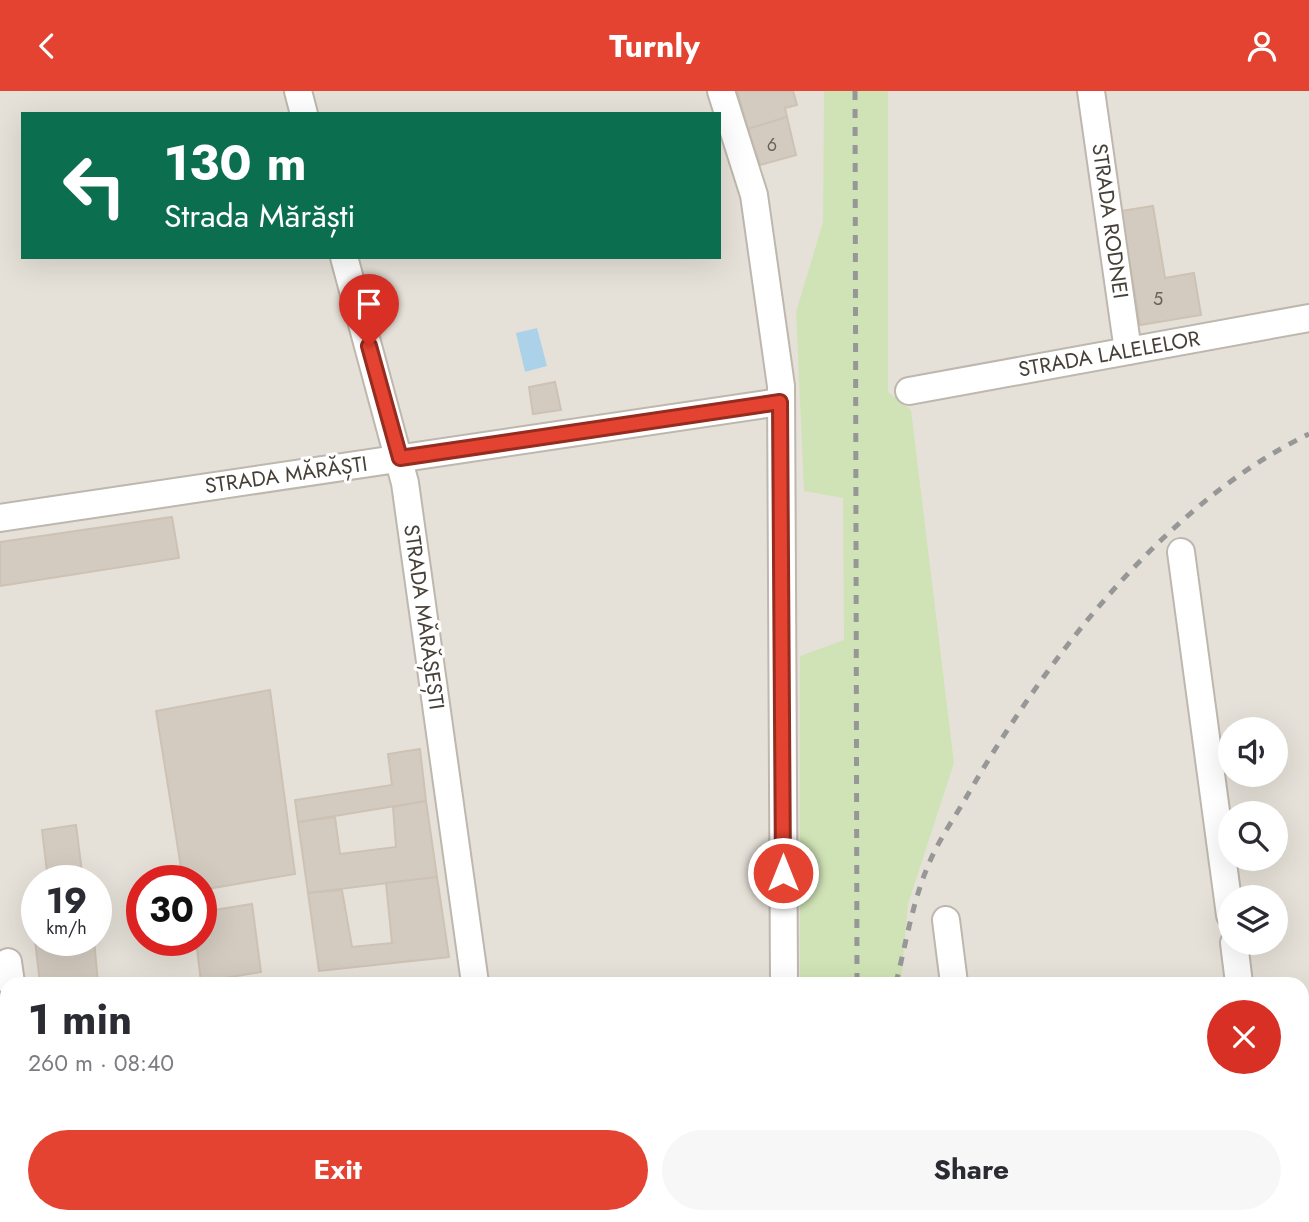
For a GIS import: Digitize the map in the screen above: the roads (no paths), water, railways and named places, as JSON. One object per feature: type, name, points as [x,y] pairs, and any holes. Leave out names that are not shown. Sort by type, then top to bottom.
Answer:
[{"type":"street","points":[[298,91],[303,112]]},
{"type":"street","points":[[721,91],[754,195],[781,394],[784,977]]},
{"type":"street","name":"STRADA RODNEI","points":[[1091,91],[1128,351]]},
{"type":"street","name":"STRADA MĂRĂȘEȘTI","points":[[345,259],[400,458],[474,977]]},
{"type":"street","name":"STRADA LALELELOR","points":[[909,391],[1309,318]]},
{"type":"street","name":"STRADA MĂRĂȘTI","points":[[0,517],[400,458],[781,394]]},
{"type":"street","points":[[1181,552],[1226,885]]},
{"type":"street","points":[[946,920],[953,977]]},
{"type":"street","points":[[1236,955],[1239,977]]},
{"type":"water","points":[[537,328],[547,366],[525,372],[516,333]]},
{"type":"railway","points":[[855,91],[857,977]]},
{"type":"railway","points":[[897,977],[914,906],[934,852],[1033,691],[1113,590],[1158,543],[1206,501],[1256,464],[1309,434]]}]
